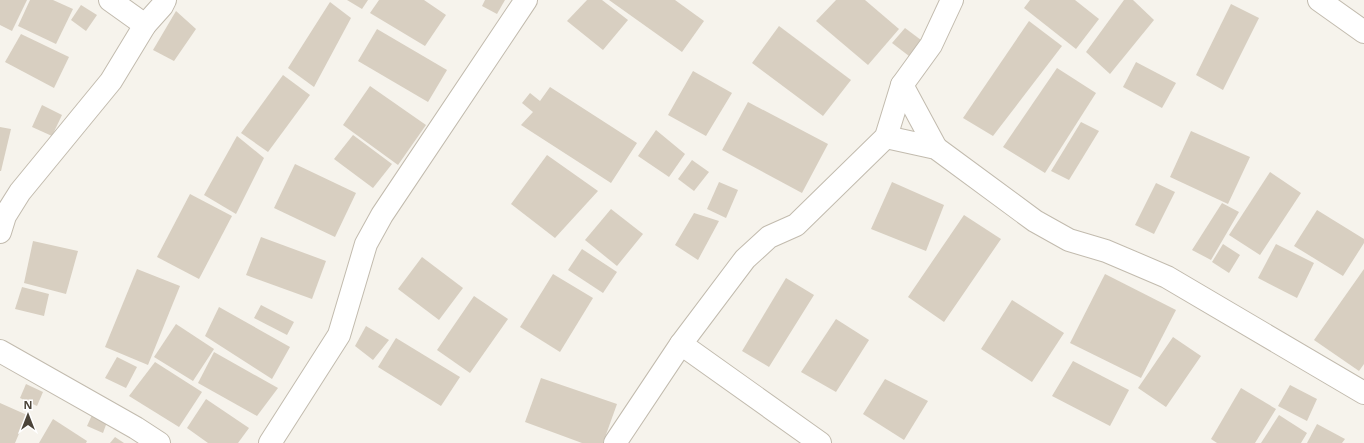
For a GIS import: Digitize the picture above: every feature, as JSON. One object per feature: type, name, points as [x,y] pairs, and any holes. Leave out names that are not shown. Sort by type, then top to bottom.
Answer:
[{"type":"street","points":[[110,0],[145,25]]},
{"type":"street","points":[[0,232],[5,216],[20,192],[111,81],[145,25],[162,6],[165,0]]},
{"type":"street","points":[[270,443],[339,335],[366,244],[382,215],[526,0]]},
{"type":"street","points":[[615,443],[681,344],[745,259],[769,237],[796,225],[886,137],[902,85],[931,45],[952,0]]},
{"type":"street","points":[[1319,0],[1364,32]]},
{"type":"street","points":[[902,85],[936,148]]},
{"type":"street","points":[[886,137],[936,148],[1035,221],[1069,240],[1106,250],[1167,277],[1364,393]]},
{"type":"street","points":[[681,344],[820,443]]},
{"type":"street","points":[[0,351],[136,428],[159,443]]},
{"type":"building","points":[[0,0],[27,0],[12,31],[0,25]]},
{"type":"building","points":[[30,0],[53,0],[73,9],[56,44],[18,26]]},
{"type":"building","points":[[347,0],[368,0],[362,9]]},
{"type":"building","points":[[379,0],[424,0],[446,15],[425,46],[370,13]]},
{"type":"building","points":[[485,0],[505,0],[497,14],[482,6]]},
{"type":"building","points":[[587,0],[602,0],[628,20],[603,50],[567,21]]},
{"type":"building","points":[[609,0],[675,0],[704,21],[682,52]]},
{"type":"building","points":[[836,0],[865,0],[899,29],[868,65],[816,21]]},
{"type":"building","points":[[1030,0],[1075,0],[1099,19],[1076,49],[1024,8]]},
{"type":"building","points":[[1124,0],[1133,0],[1154,20],[1110,74],[1086,52]]},
{"type":"building","points":[[330,2],[351,18],[314,87],[288,68]]},
{"type":"building","points":[[1231,4],[1259,18],[1223,90],[1196,75]]},
{"type":"building","points":[[81,5],[97,15],[86,31],[71,20]]},
{"type":"building","points":[[176,11],[196,29],[174,61],[153,50]]},
{"type":"building","points":[[1029,21],[1062,46],[993,136],[963,118]]},
{"type":"building","points":[[779,26],[851,80],[823,116],[752,63]]},
{"type":"building","points":[[905,28],[921,40],[909,56],[892,43]]},
{"type":"building","points":[[377,29],[447,70],[428,102],[358,61]]},
{"type":"building","points":[[21,34],[69,57],[54,88],[5,62]]},
{"type":"building","points":[[1136,62],[1176,83],[1162,108],[1123,87]]},
{"type":"building","points":[[1057,68],[1096,93],[1045,173],[1003,147]]},
{"type":"building","points":[[693,71],[732,93],[706,136],[668,115]]},
{"type":"building","points":[[283,75],[310,95],[268,152],[241,133]]},
{"type":"building","points":[[370,86],[426,125],[398,165],[343,125]]},
{"type":"building","points":[[550,87],[637,143],[611,183],[521,125],[533,112],[522,103],[530,93],[540,101]]},
{"type":"building","points":[[748,102],[828,144],[802,193],[722,150]]},
{"type":"building","points":[[42,105],[62,115],[52,136],[32,127]]},
{"type":"building","points":[[1081,122],[1099,131],[1069,180],[1051,171]]},
{"type":"building","points":[[0,127],[11,129],[1,171],[0,171]]},
{"type":"building","points":[[656,130],[685,154],[669,177],[638,156]]},
{"type":"building","points":[[1191,131],[1250,157],[1228,204],[1170,177]]},
{"type":"building","points":[[353,135],[392,164],[373,188],[334,159]]},
{"type":"building","points":[[237,136],[264,158],[236,214],[204,195]]},
{"type":"building","points":[[547,155],[598,191],[555,238],[511,204]]},
{"type":"building","points":[[692,160],[709,172],[694,191],[678,179]]},
{"type":"building","points":[[295,164],[356,193],[335,237],[274,208]]},
{"type":"building","points":[[1270,172],[1301,193],[1260,255],[1229,235]]},
{"type":"building","points":[[719,182],[738,190],[726,218],[707,209]]},
{"type":"building","points":[[892,182],[944,205],[926,251],[871,229]]},
{"type":"building","points":[[1156,183],[1175,192],[1154,234],[1135,225]]},
{"type":"building","points":[[190,194],[232,216],[199,279],[157,257]]},
{"type":"building","points":[[1222,203],[1239,212],[1211,260],[1192,250]]},
{"type":"building","points":[[611,209],[643,234],[617,266],[585,240]]},
{"type":"building","points":[[1317,210],[1364,239],[1364,243],[1343,276],[1294,246]]},
{"type":"building","points":[[694,213],[719,221],[698,260],[675,245]]},
{"type":"building","points":[[964,215],[1001,239],[944,322],[908,297]]},
{"type":"building","points":[[261,237],[326,261],[312,299],[246,275]]},
{"type":"building","points":[[33,241],[78,251],[66,294],[24,283]]},
{"type":"building","points":[[1223,244],[1240,255],[1229,273],[1212,262]]},
{"type":"building","points":[[1276,244],[1314,263],[1297,298],[1258,278]]},
{"type":"building","points":[[582,249],[617,272],[603,293],[568,270]]},
{"type":"building","points":[[422,257],[463,288],[439,320],[398,289]]},
{"type":"building","points":[[137,269],[180,286],[148,365],[105,347]]},
{"type":"building","points":[[1364,269],[1364,364],[1359,371],[1314,340]]},
{"type":"building","points":[[553,274],[593,298],[560,352],[520,327]]},
{"type":"building","points":[[1105,274],[1176,310],[1141,378],[1070,343]]},
{"type":"building","points":[[786,278],[814,295],[769,367],[742,351]]},
{"type":"building","points":[[22,287],[49,294],[44,316],[15,309]]},
{"type":"building","points":[[474,296],[508,319],[470,373],[437,350]]},
{"type":"building","points":[[1012,300],[1064,333],[1032,382],[981,349]]},
{"type":"building","points":[[261,305],[294,322],[287,335],[254,318]]},
{"type":"building","points":[[219,307],[290,347],[272,379],[205,336]]},
{"type":"building","points":[[836,319],[869,340],[836,392],[801,372]]},
{"type":"building","points":[[176,324],[214,349],[193,381],[154,357]]},
{"type":"building","points":[[366,326],[389,340],[373,360],[355,346]]},
{"type":"building","points":[[1173,337],[1201,356],[1166,407],[1138,388]]},
{"type":"building","points":[[396,338],[460,377],[441,406],[378,367]]},
{"type":"building","points":[[214,352],[278,388],[257,416],[198,383]]},
{"type":"building","points":[[117,357],[137,367],[126,388],[105,378]]},
{"type":"building","points":[[1073,361],[1129,390],[1110,426],[1052,396]]},
{"type":"building","points":[[155,362],[202,392],[179,427],[129,396]]},
{"type":"building","points":[[541,378],[617,404],[603,443],[582,443],[525,422]]},
{"type":"building","points":[[885,379],[928,401],[904,440],[863,414]]},
{"type":"building","points":[[26,384],[43,392],[37,406],[20,398]]},
{"type":"building","points":[[1290,385],[1317,399],[1307,421],[1278,406]]},
{"type":"building","points":[[1241,388],[1276,409],[1255,443],[1217,443],[1211,439]]},
{"type":"building","points":[[206,399],[249,428],[238,443],[208,443],[187,428]]},
{"type":"building","points":[[0,403],[27,415],[15,443],[0,443]]},
{"type":"building","points":[[92,415],[107,422],[103,433],[87,426]]},
{"type":"building","points":[[1279,415],[1307,433],[1301,443],[1261,443]]},
{"type":"building","points":[[53,419],[87,441],[86,443],[39,443]]},
{"type":"building","points":[[1317,424],[1345,439],[1342,443],[1307,443]]},
{"type":"building","points":[[115,437],[124,443],[110,443]]}]
